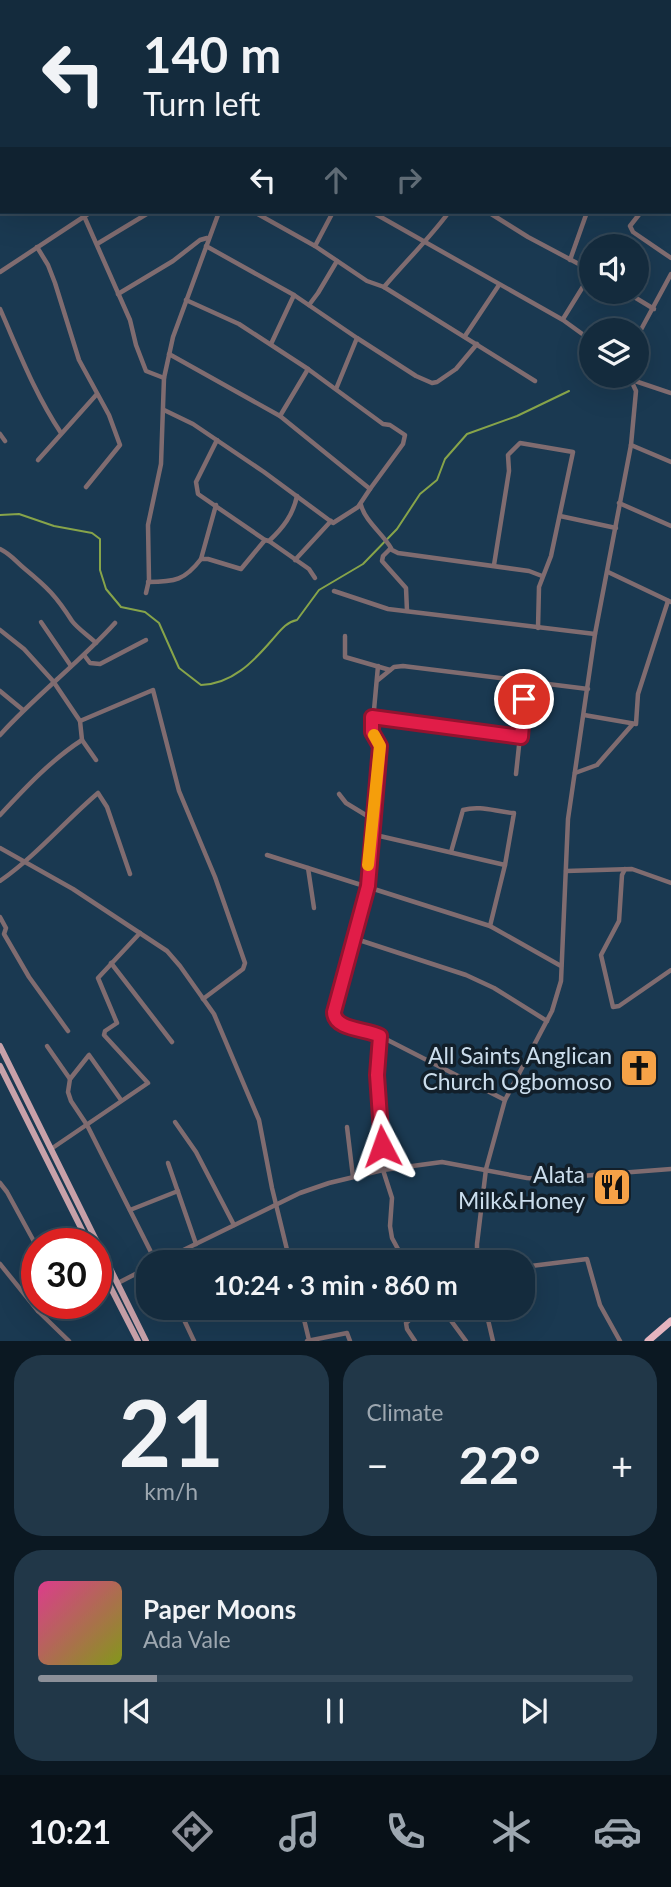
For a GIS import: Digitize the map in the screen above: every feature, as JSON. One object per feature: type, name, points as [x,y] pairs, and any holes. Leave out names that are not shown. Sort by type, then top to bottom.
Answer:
[{"type":"highway","points":[[648,1341],[671,1321]]},
{"type":"main road","points":[[0,1046],[146,1341]]},
{"type":"main road","points":[[1,1069],[81,1228]]},
{"type":"main road","points":[[112,1291],[138,1341]]},
{"type":"street","points":[[0,272],[88,214]]},
{"type":"street","points":[[97,244],[147,214]]},
{"type":"street","points":[[146,593],[148,525],[161,464],[164,378],[186,300],[218,214]]},
{"type":"street","points":[[258,214],[315,246],[368,281],[384,287],[535,381]]},
{"type":"street","points":[[315,246],[332,214]]},
{"type":"street","points":[[376,214],[579,332]]},
{"type":"street","points":[[384,287],[410,256],[427,242],[448,214]]},
{"type":"street","points":[[491,214],[579,265]]},
{"type":"street","points":[[570,260],[586,214]]},
{"type":"street","points":[[639,214],[630,226],[633,232],[671,258]]},
{"type":"street","points":[[84,216],[130,320],[146,371],[164,378]]},
{"type":"street","points":[[118,294],[164,267],[200,240],[208,238]]},
{"type":"street","points":[[206,246],[294,295],[356,338],[416,376],[432,383],[456,369],[477,344]]},
{"type":"street","points":[[37,247],[55,283],[79,360],[109,415],[120,445],[86,487]]},
{"type":"street","points":[[309,305],[337,261]]},
{"type":"street","points":[[649,318],[671,274]]},
{"type":"street","points":[[465,336],[499,285]]},
{"type":"street","points":[[562,320],[579,293]]},
{"type":"street","points":[[271,344],[294,295]]},
{"type":"street","points":[[186,300],[239,324],[308,369],[383,424],[390,425],[405,435],[403,444],[360,505],[345,517],[331,522],[295,559]]},
{"type":"street","points":[[646,304],[654,309]]},
{"type":"street","points":[[0,309],[27,373],[61,433]]},
{"type":"street","points":[[336,389],[356,338]]},
{"type":"street","points":[[169,354],[280,416],[370,489]]},
{"type":"street","points":[[280,416],[308,369]]},
{"type":"street","points":[[649,385],[671,393]]},
{"type":"street","points":[[478,1250],[486,1169],[505,1100],[552,1011],[561,981],[568,819],[595,634],[631,445],[635,388]]},
{"type":"street","points":[[38,460],[97,394]]},
{"type":"street","points":[[164,410],[193,424],[217,440],[331,522]]},
{"type":"street","points":[[0,434],[5,441]]},
{"type":"street","points":[[217,440],[196,482],[198,494],[309,569],[315,578]]},
{"type":"street","points":[[494,565],[509,471],[508,455],[517,445],[548,446],[573,452],[551,556],[542,576],[538,628]]},
{"type":"street","points":[[631,445],[671,463]]},
{"type":"street","points":[[201,559],[241,569],[290,517],[297,496]]},
{"type":"street","points":[[619,503],[671,526]]},
{"type":"street","points":[[148,582],[181,578],[192,572],[201,559],[216,505]]},
{"type":"street","points":[[360,505],[363,513],[391,548],[382,561],[406,588],[407,611]]},
{"type":"street","points":[[560,516],[616,528]]},
{"type":"street","points":[[0,549],[13,555],[21,566],[49,588],[72,620],[96,643]]},
{"type":"street","points":[[390,550],[494,565],[542,576]]},
{"type":"street","points":[[575,773],[597,765],[637,721],[638,694],[669,602],[608,572]]},
{"type":"street","points":[[334,591],[388,609],[595,634]]},
{"type":"street","points":[[41,622],[71,666]]},
{"type":"street","points":[[0,735],[115,623]]},
{"type":"street","points":[[0,630],[24,649],[53,681],[80,722],[82,740],[96,760]]},
{"type":"street","points":[[345,636],[345,657],[390,670]]},
{"type":"street","points":[[84,655],[90,663],[100,664],[146,640]]},
{"type":"street","points":[[378,666],[372,732],[380,746],[368,886],[334,1019],[338,1023],[370,1031],[505,1100]]},
{"type":"street","points":[[377,681],[390,670],[402,666],[588,689]]},
{"type":"street","points":[[516,774],[524,699],[530,682]]},
{"type":"street","points":[[80,722],[153,690],[179,792],[215,877],[245,963],[243,969],[203,999]]},
{"type":"street","points":[[0,691],[23,710]]},
{"type":"street","points":[[584,715],[632,725]]},
{"type":"street","points":[[372,717],[521,737]]},
{"type":"street","points":[[0,725],[5,730]]},
{"type":"street","points":[[0,815],[67,749],[82,740]]},
{"type":"street","points":[[0,881],[25,863],[98,793],[107,807],[130,874]]},
{"type":"street","points":[[339,794],[346,803],[369,817],[371,834]]},
{"type":"street","points":[[451,852],[463,810],[482,807],[495,812],[514,813],[490,926]]},
{"type":"street","points":[[371,834],[505,865]]},
{"type":"street","points":[[0,848],[74,889],[167,951],[214,1014],[259,1120],[287,1250]]},
{"type":"street","points":[[267,855],[490,926],[561,966]]},
{"type":"street","points":[[308,868],[314,908]]},
{"type":"street","points":[[566,871],[641,870],[671,883]]},
{"type":"street","points":[[624,872],[618,920],[601,955],[613,1007],[619,1006],[671,970]]},
{"type":"street","points":[[0,917],[6,926],[4,934],[29,977],[68,1031]]},
{"type":"street","points":[[51,1149],[148,1083],[104,1035],[105,1031],[117,1023],[98,978],[140,933]]},
{"type":"street","points":[[353,938],[466,975],[494,988],[547,1021]]},
{"type":"street","points":[[111,963],[172,1042]]},
{"type":"street","points":[[380,1036],[377,1075],[383,1170],[392,1198],[392,1238],[398,1250]]},
{"type":"street","points":[[47,1045],[70,1079]]},
{"type":"street","points":[[121,1100],[89,1055],[70,1079],[68,1092],[88,1125],[152,1250]]},
{"type":"street","points":[[175,1122],[196,1152],[234,1225]]},
{"type":"street","points":[[347,1127],[353,1177]]},
{"type":"street","points":[[183,1250],[276,1203],[329,1183],[383,1170],[442,1162],[541,1179],[671,1169]]},
{"type":"street","points":[[168,1163],[196,1244]]},
{"type":"street","points":[[0,1183],[14,1202],[27,1228]]},
{"type":"street","points":[[130,1210],[178,1191]]},
{"type":"street","points":[[535,1266],[587,1259],[600,1305],[620,1341]]},
{"type":"street","points":[[0,1264],[21,1290]]},
{"type":"street","points":[[118,1283],[136,1274]]},
{"type":"street","points":[[46,1319],[69,1341]]},
{"type":"street","points":[[184,1320],[194,1341]]},
{"type":"street","points":[[303,1320],[308,1341],[346,1333],[349,1334],[350,1341]]},
{"type":"street","points":[[409,1320],[406,1323],[407,1329],[415,1341]]},
{"type":"street","points":[[451,1320],[466,1341]]},
{"type":"street","points":[[488,1320],[493,1341]]},
{"type":"waterway","points":[[0,515],[19,514],[54,526],[92,533],[100,539],[100,570],[106,589],[121,607],[145,612],[159,623],[179,668],[201,685],[212,684],[241,670],[283,627],[297,620],[319,590],[363,564],[397,529],[420,494],[437,480],[445,459],[467,434],[517,416],[569,391]]},
{"type":"slow traffic","points":[[368,865],[380,746],[374,735]]},
{"type":"place","name":"All Saints Anglican Church Ogbomoso","points":[[639,1068]]},
{"type":"place","name":"Alata Milk&Honey","points":[[612,1187]]},
{"type":"route","points":[[382,1146],[377,1075],[380,1036],[338,1023],[334,1019],[368,886],[380,746],[372,732],[372,717],[521,737],[524,699]]}]
